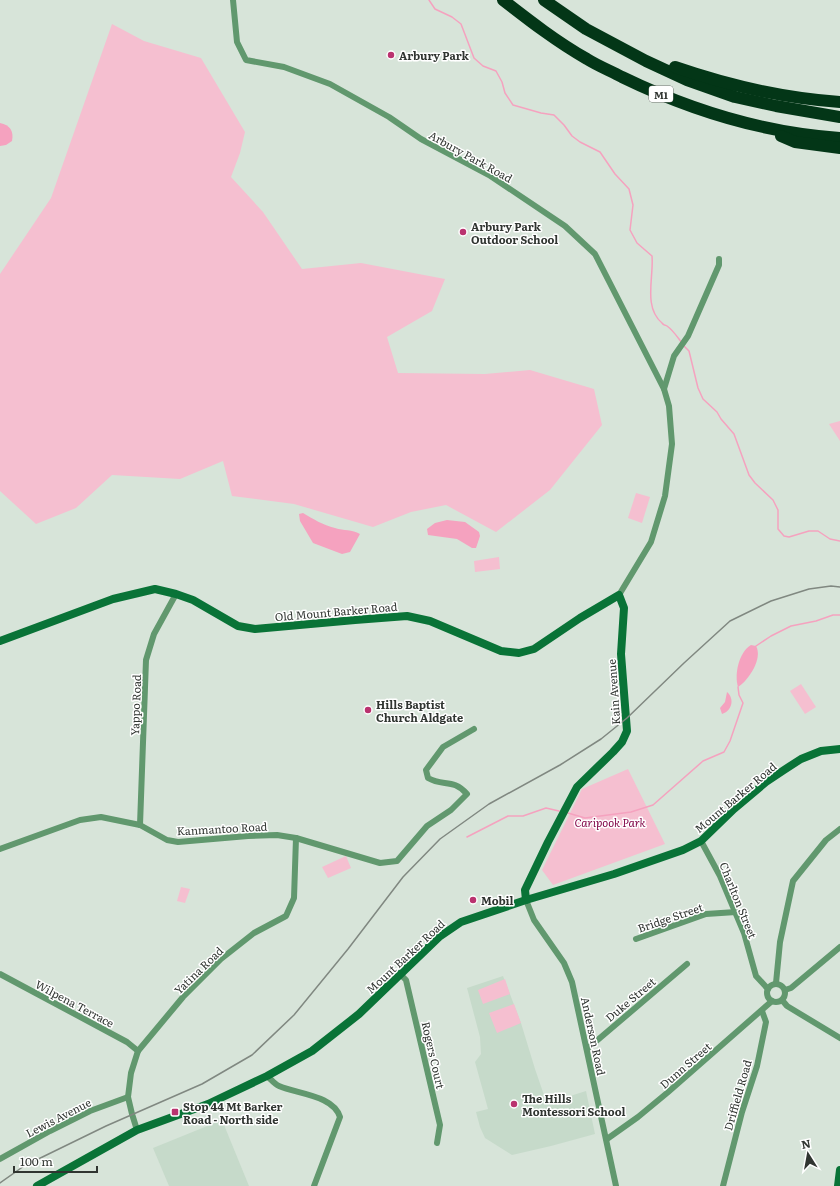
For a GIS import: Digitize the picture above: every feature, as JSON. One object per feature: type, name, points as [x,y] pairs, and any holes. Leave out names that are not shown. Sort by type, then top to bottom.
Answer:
[{"type":"highway","name":"M1","points":[[503,0],[537,27],[587,59],[635,83],[690,106],[772,129],[840,138]]},
{"type":"highway","name":"M1","points":[[544,0],[586,29],[654,65],[687,80],[735,97],[840,117]]},
{"type":"highway","points":[[627,51],[688,72],[746,89],[807,100],[840,102]]},
{"type":"highway","points":[[735,119],[796,142],[840,148]]},
{"type":"main road","name":"Old Mount Barker Road","points":[[0,641],[113,599],[155,589],[192,600],[238,626],[255,629],[407,616],[430,621],[501,651],[519,653],[534,649],[580,618],[619,595]]},
{"type":"main road","name":"Kain Avenue","points":[[526,900],[525,890],[577,787],[622,742],[627,731],[621,654],[624,608],[619,595]]},
{"type":"main road","name":"Mount Barker Road","points":[[37,1186],[137,1130],[208,1104],[267,1076],[312,1051],[359,1014],[439,937],[461,922],[526,900],[614,874],[683,850],[701,840],[766,782],[784,770],[801,759],[821,751],[840,748]]},
{"type":"main road","points":[[838,1186],[840,1170]]},
{"type":"street","name":"Arbury Park Road","points":[[233,0],[237,42],[246,60],[284,68],[330,84],[389,117],[421,139],[489,175],[565,226],[594,254],[664,389]]},
{"type":"street","points":[[664,389],[677,351],[688,336],[719,265],[719,259]]},
{"type":"street","name":"Old Mount Barker Road","points":[[619,595],[651,542],[665,496],[672,444],[669,406],[664,389]]},
{"type":"street","name":"Yappo Road","points":[[140,825],[146,660],[154,634],[176,594]]},
{"type":"street","name":"Kanmantoo Road","points":[[0,849],[80,820],[101,818],[140,825],[167,840],[178,842],[277,835],[296,838],[380,863],[397,861],[427,826],[450,810],[466,794],[461,788],[452,783],[435,782],[428,778],[426,770],[443,747],[474,729]]},
{"type":"street","points":[[776,983],[780,942],[793,881],[826,840],[840,829]]},
{"type":"street","name":"Yatina Road","points":[[137,1130],[128,1097],[131,1073],[138,1051],[182,997],[221,959],[254,933],[286,916],[294,898],[296,838]]},
{"type":"street","name":"Charlton Street","points":[[701,840],[720,876],[736,912],[744,933],[756,976],[768,989]]},
{"type":"street","name":"Anderson Road","points":[[526,900],[534,920],[564,963],[572,982],[616,1186]]},
{"type":"street","name":"Bridge Street","points":[[636,939],[706,914],[736,912]]},
{"type":"street","points":[[785,990],[791,988],[840,947]]},
{"type":"street","name":"Duke Street","points":[[587,1050],[687,964]]},
{"type":"street","name":"Wilpena Terrace","points":[[0,974],[127,1042],[138,1051]]},
{"type":"street","name":"Rogers Court","points":[[401,975],[406,980],[440,1125],[437,1142]]},
{"type":"street","points":[[776,983],[782,985],[785,990],[785,995],[782,1000],[777,1002],[772,1001],[767,996],[768,989],[776,983]]},
{"type":"street","points":[[782,1000],[787,1006],[840,1038]]},
{"type":"street","name":"Dunn Street","points":[[607,1139],[638,1117],[772,1001]]},
{"type":"street","name":"Driffield Road","points":[[723,1186],[742,1112],[760,1052],[766,1022],[762,1011]]},
{"type":"street","points":[[267,1076],[278,1086],[324,1100],[332,1104],[338,1110],[340,1117],[314,1186]]},
{"type":"street","name":"Lewis Avenue","points":[[0,1159],[83,1114],[128,1097]]},
{"type":"shaded area","points":[[0,123],[9,127],[12,131],[12,141],[6,145],[0,146]]},
{"type":"shaded area","points":[[303,513],[326,525],[338,529],[354,531],[360,534],[350,552],[342,554],[313,543],[300,521],[299,514]]},
{"type":"shaded area","points":[[447,520],[465,522],[479,532],[480,536],[476,548],[472,548],[457,539],[428,535],[427,529],[435,523]]},
{"type":"shaded area","points":[[751,645],[756,646],[758,656],[754,668],[738,687],[738,664],[743,653]]},
{"type":"shaded area","points":[[727,692],[732,701],[730,708],[722,714],[720,708],[725,702]]},
{"type":"shaded area","points":[[503,976],[521,1023],[545,1098],[551,1102],[586,1091],[595,1134],[512,1155],[485,1138],[476,1112],[488,1109],[475,1062],[481,1054],[480,1037],[467,988]]},
{"type":"shaded area","points":[[222,1120],[249,1186],[169,1186],[153,1148]]},
{"type":"green space","points":[[112,24],[144,41],[201,58],[245,132],[240,153],[231,177],[263,212],[302,269],[361,263],[445,279],[432,311],[387,337],[398,373],[485,374],[530,370],[594,389],[602,425],[550,490],[496,532],[446,505],[411,512],[373,527],[294,504],[232,496],[223,461],[180,479],[112,475],[76,508],[36,524],[0,491],[0,274],[51,198]]},
{"type":"green space","points":[[840,421],[840,441],[829,424]]},
{"type":"green space","points":[[636,493],[650,497],[642,523],[628,518]]},
{"type":"green space","points":[[499,557],[500,569],[475,572],[474,561]]},
{"type":"green space","points":[[801,684],[816,707],[805,714],[790,691]]},
{"type":"green space","name":"Caripook Park","points":[[628,769],[665,844],[553,885],[542,870],[582,789]]},
{"type":"green space","points":[[346,856],[351,868],[328,878],[322,867]]},
{"type":"green space","points":[[181,887],[190,889],[185,903],[177,901]]},
{"type":"green space","points":[[505,979],[510,994],[483,1004],[478,990]]},
{"type":"green space","points":[[514,1004],[521,1023],[497,1033],[489,1013]]},
{"type":"waterway","points":[[429,0],[435,9],[452,17],[461,24],[474,58],[483,66],[496,71],[502,82],[505,93],[513,105],[554,115],[572,136],[580,142],[600,152],[615,174],[629,189],[633,205],[630,230],[637,243],[652,256],[651,300],[653,309],[656,316],[682,343]]},
{"type":"waterway","points":[[684,346],[689,351],[698,388],[703,399],[717,412],[734,434],[749,475],[755,483],[773,500],[778,510],[778,529],[784,536],[789,537],[809,531],[818,531],[830,539],[840,541]]},
{"type":"waterway","points":[[756,646],[771,636],[791,626],[816,621],[833,615],[840,615]]},
{"type":"waterway","points":[[568,813],[585,818],[631,812],[653,805],[703,761],[724,752],[730,741],[743,703],[739,695],[738,687]]},
{"type":"waterway","points":[[467,837],[508,816],[523,816],[546,808],[559,811]]},
{"type":"railway","points":[[0,1183],[24,1166],[106,1126],[202,1084],[252,1055],[294,1015],[348,949],[403,877],[440,839],[489,804],[560,765],[601,739],[627,718],[730,621],[771,601],[809,589],[831,586],[840,587]]},
{"type":"place","name":"Arbury Park","points":[[391,55]]},
{"type":"place","name":"Arbury Park Outdoor School","points":[[463,232]]},
{"type":"place","name":"Hills Baptist Church Aldgate","points":[[368,710]]},
{"type":"place","name":"Mobil","points":[[473,900]]},
{"type":"place","name":"The Hills Montessori School","points":[[514,1104]]},
{"type":"place","name":"Stop 44 Mt Barker Road - North side","points":[[175,1112]]}]
